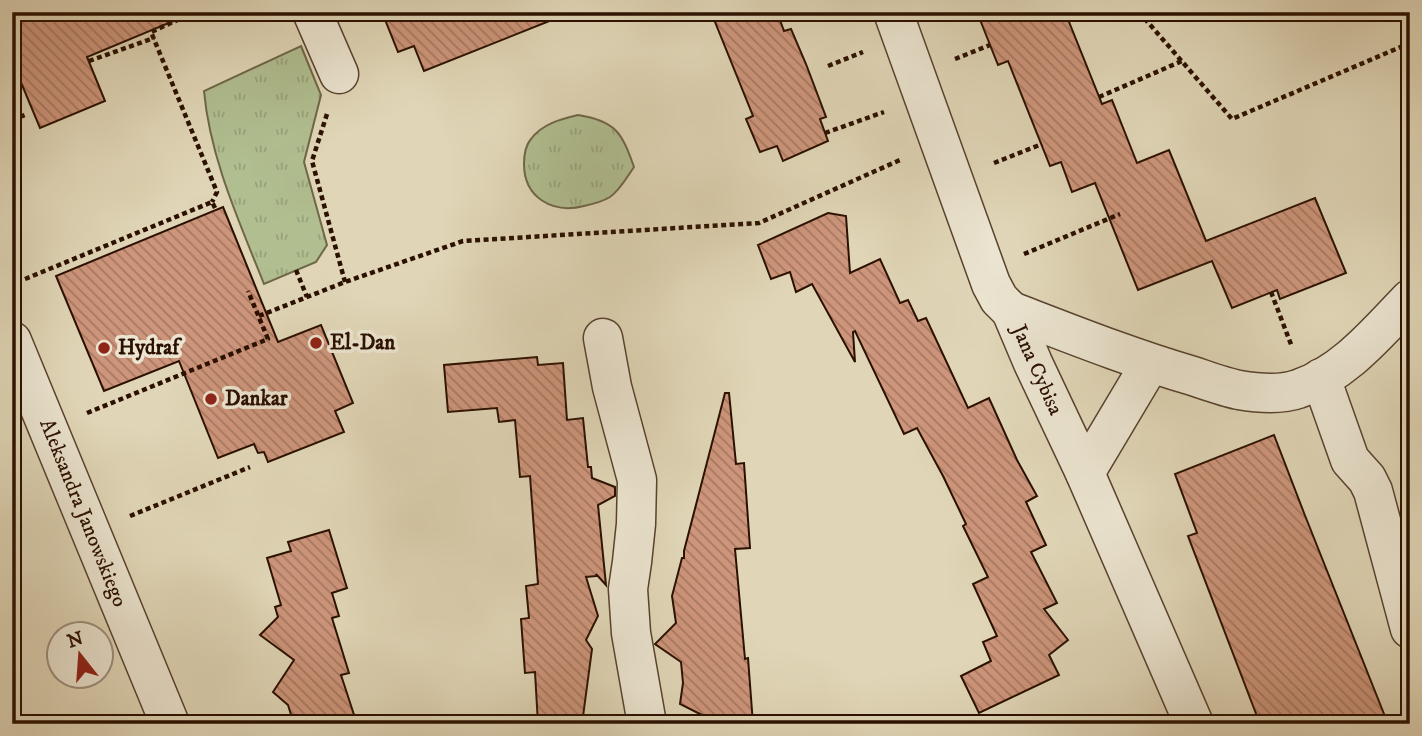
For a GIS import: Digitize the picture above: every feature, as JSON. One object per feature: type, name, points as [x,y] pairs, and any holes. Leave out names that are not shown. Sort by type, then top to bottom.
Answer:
[{"type":"street","points":[[312,12],[340,75]]},
{"type":"street","name":"Jana Cybisa","points":[[893,12],[986,270],[999,299],[1011,311],[1194,724]]},
{"type":"street","points":[[1011,311],[1150,363],[1240,390],[1274,393],[1297,389],[1314,382],[1346,362],[1410,299]]},
{"type":"street","points":[[603,338],[612,387],[637,480],[635,537],[628,589],[631,633],[647,724]]},
{"type":"street","name":"Aleksandra Janowskiego","points":[[12,341],[170,724]]},
{"type":"street","points":[[1085,473],[1150,363]]},
{"type":"street","points":[[1314,382],[1350,460],[1367,479],[1373,491],[1410,629]]},
{"type":"path","points":[[25,279],[212,202],[217,192],[151,32],[195,12]]},
{"type":"path","points":[[1139,12],[1232,119],[1410,43]]},
{"type":"path","points":[[89,61],[153,38]]},
{"type":"path","points":[[828,66],[872,48]]},
{"type":"path","points":[[1099,97],[1182,61]]},
{"type":"path","points":[[340,75],[312,161],[345,282]]},
{"type":"path","points":[[825,133],[894,108]]},
{"type":"path","points":[[12,120],[24,115]]},
{"type":"path","points":[[259,316],[345,282],[463,241],[759,223],[939,143]]},
{"type":"path","points":[[953,180],[1042,144]]},
{"type":"path","points":[[212,202],[216,210]]},
{"type":"path","points":[[986,270],[1120,214]]},
{"type":"path","points":[[296,270],[307,297]]},
{"type":"path","points":[[81,416],[268,339],[248,292]]},
{"type":"path","points":[[1271,292],[1314,382]]},
{"type":"path","points":[[123,519],[250,467]]},
{"type":"green space","points":[[301,46],[321,95],[304,162],[327,245],[316,262],[264,284],[219,165],[204,91]]},
{"type":"green space","points":[[578,115],[601,121],[616,130],[626,145],[634,167],[620,187],[607,199],[584,206],[562,208],[542,201],[529,186],[524,164],[526,148],[541,129]]},
{"type":"building","points":[[12,12],[193,13],[87,57],[105,101],[40,128],[12,61]]},
{"type":"building","points":[[382,12],[567,14],[424,71],[414,46],[398,52]]},
{"type":"building","points":[[711,12],[777,12],[784,31],[791,29],[806,64],[826,117],[820,119],[828,141],[783,161],[777,146],[760,152],[746,119],[753,116]]},
{"type":"building","points":[[977,12],[1065,12],[1102,104],[1112,100],[1137,163],[1169,150],[1206,241],[1315,198],[1346,273],[1280,299],[1277,290],[1232,308],[1212,261],[1138,290],[1095,183],[1072,192],[1061,162],[1050,166],[1008,61],[998,65]]},
{"type":"building","points":[[223,207],[278,342],[321,325],[353,403],[335,411],[344,432],[268,462],[264,452],[258,453],[254,444],[218,458],[179,361],[104,391],[56,276]]},
{"type":"building","points":[[828,213],[846,216],[850,273],[880,259],[900,303],[908,300],[918,321],[926,318],[968,408],[989,398],[1017,460],[1037,496],[1026,502],[1046,545],[1031,552],[1057,603],[1044,609],[1068,640],[1049,655],[1059,675],[979,713],[961,676],[991,661],[983,642],[997,636],[973,584],[988,577],[963,526],[966,524],[917,428],[904,434],[855,331],[855,362],[812,284],[796,292],[790,272],[771,279],[758,245]]},
{"type":"building","points":[[537,357],[538,365],[563,363],[567,420],[583,418],[588,467],[591,467],[592,478],[615,487],[615,496],[598,505],[606,585],[596,574],[597,576],[586,577],[598,616],[586,640],[592,649],[582,724],[538,724],[535,672],[525,673],[521,619],[529,618],[526,586],[538,584],[530,476],[520,477],[515,420],[499,422],[497,408],[448,412],[444,365]]},
{"type":"building","points":[[725,393],[729,393],[736,464],[744,463],[750,548],[735,549],[753,724],[703,723],[702,715],[680,704],[683,683],[681,662],[655,644],[676,623],[672,596]]},
{"type":"building","points":[[1274,435],[1388,724],[1260,724],[1188,536],[1197,533],[1175,474]]},
{"type":"building","points":[[329,530],[347,588],[332,593],[339,616],[332,618],[349,673],[341,675],[357,724],[294,724],[288,705],[273,692],[294,660],[260,635],[278,617],[275,607],[281,605],[267,558],[291,551],[288,542]]},
{"type":"place","name":"El-Dan","points":[[316,343]]},
{"type":"place","name":"Hydraf","points":[[104,348]]},
{"type":"place","name":"Dankar","points":[[211,399]]}]
